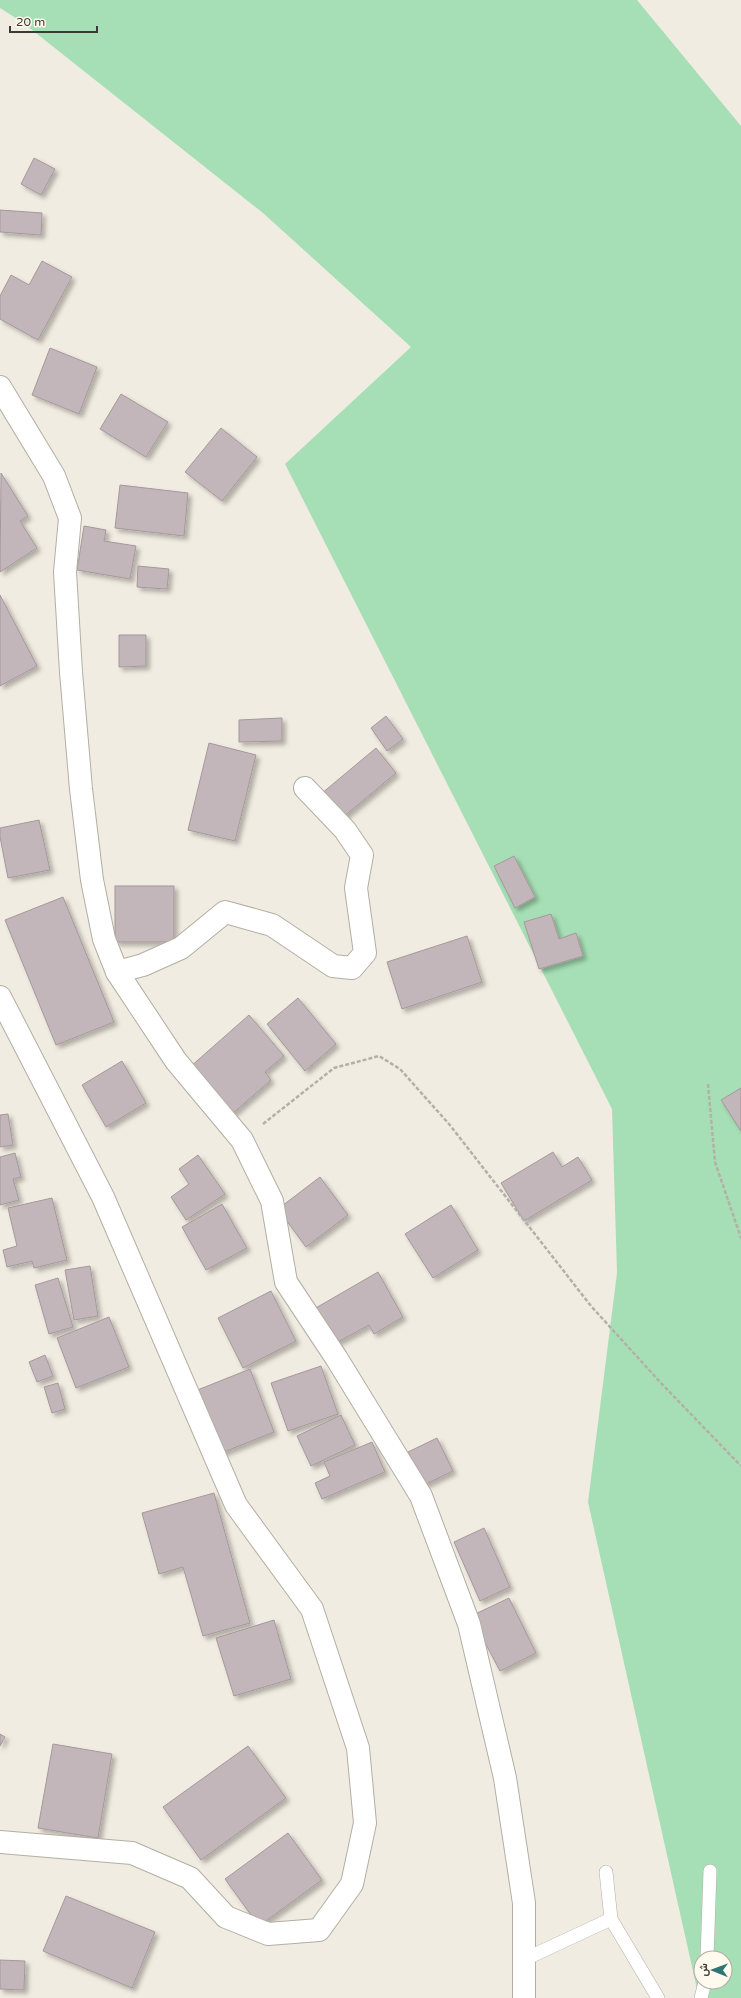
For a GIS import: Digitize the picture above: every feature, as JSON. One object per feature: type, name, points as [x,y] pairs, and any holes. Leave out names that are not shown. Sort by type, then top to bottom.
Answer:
[{"type":"street","points":[[0,387],[54,476],[70,518],[64,572],[82,789],[92,880],[104,939],[117,972],[176,1061],[242,1140],[272,1201],[286,1282],[338,1359],[420,1496],[469,1624],[505,1778],[524,1903],[524,1998]]},
{"type":"street","points":[[117,972],[143,966],[181,948],[225,912],[272,925],[333,966],[352,968],[365,954],[356,888],[362,855],[345,830],[306,788]]},
{"type":"street","points":[[0,997],[103,1197],[236,1505],[312,1609],[358,1748],[365,1823],[352,1884],[319,1930],[268,1934],[226,1917],[190,1878],[132,1853],[0,1842]]},
{"type":"lane","points":[[707,1950],[710,1871]]},
{"type":"lane","points":[[606,1872],[611,1919],[658,1998]]},
{"type":"lane","points":[[523,1960],[611,1919]]},
{"type":"path","points":[[242,1140],[334,1068],[380,1056],[400,1069],[449,1124],[591,1306],[660,1382],[741,1466]]},
{"type":"path","points":[[708,1084],[715,1162],[741,1238]]},
{"type":"green space","points":[[0,0],[637,0],[741,126],[741,1998],[699,1998],[697,1990],[733,1990],[733,1950],[693,1950],[693,1971],[588,1502],[617,1273],[612,1109],[285,464],[411,347],[263,213],[22,22],[0,8]]},
{"type":"building","points":[[34,158],[55,169],[41,195],[21,184]]},
{"type":"building","points":[[0,210],[42,213],[41,235],[0,232]]},
{"type":"building","points":[[42,261],[72,277],[38,340],[0,319],[0,296],[11,275],[29,285]]},
{"type":"building","points":[[50,348],[97,367],[79,414],[32,395]]},
{"type":"building","points":[[121,394],[168,422],[146,457],[100,429]]},
{"type":"building","points":[[221,428],[257,457],[222,501],[185,472]]},
{"type":"building","points":[[1,473],[28,516],[20,521],[37,548],[0,572]]},
{"type":"building","points":[[120,485],[188,493],[184,536],[115,528]]},
{"type":"building","points":[[84,526],[106,530],[104,541],[136,546],[130,579],[77,570]]},
{"type":"building","points":[[138,566],[169,569],[167,589],[137,587]]},
{"type":"building","points":[[0,595],[37,666],[0,686]]},
{"type":"building","points":[[119,635],[146,635],[146,666],[119,667]]},
{"type":"building","points":[[386,716],[403,739],[387,751],[371,728]]},
{"type":"building","points":[[282,718],[282,741],[239,742],[239,720]]},
{"type":"building","points":[[209,743],[256,755],[235,841],[188,830]]},
{"type":"building","points":[[376,748],[396,773],[341,819],[321,794]]},
{"type":"building","points":[[39,820],[50,870],[8,878],[0,837],[0,828]]},
{"type":"building","points":[[514,856],[535,897],[515,908],[494,866]]},
{"type":"building","points":[[115,886],[174,886],[174,942],[115,942]]},
{"type":"building","points":[[63,897],[114,1022],[56,1045],[5,920]]},
{"type":"building","points":[[551,914],[559,939],[576,933],[583,956],[539,969],[524,922]]},
{"type":"building","points":[[467,936],[482,982],[402,1009],[387,962]]},
{"type":"building","points":[[298,998],[336,1044],[305,1071],[267,1024]]},
{"type":"building","points":[[249,1015],[284,1056],[265,1072],[271,1080],[231,1115],[190,1067]]},
{"type":"building","points":[[122,1061],[146,1103],[106,1127],[82,1085]]},
{"type":"building","points":[[741,1088],[741,1131],[721,1100]]},
{"type":"building","points":[[8,1114],[13,1145],[0,1147],[0,1115]]},
{"type":"building","points":[[553,1152],[562,1167],[578,1157],[592,1180],[524,1221],[501,1183]]},
{"type":"building","points":[[15,1153],[21,1177],[13,1179],[19,1200],[0,1205],[0,1157]]},
{"type":"building","points":[[198,1155],[225,1194],[186,1220],[171,1197],[189,1184],[179,1169]]},
{"type":"building","points":[[320,1177],[348,1215],[306,1247],[278,1209]]},
{"type":"building","points":[[52,1198],[67,1260],[34,1268],[32,1261],[7,1267],[3,1250],[17,1246],[8,1208]]},
{"type":"building","points":[[222,1204],[247,1248],[206,1270],[182,1227]]},
{"type":"building","points":[[451,1205],[478,1250],[433,1278],[405,1234]]},
{"type":"building","points":[[90,1266],[98,1316],[74,1320],[65,1270]]},
{"type":"building","points":[[378,1272],[403,1317],[374,1334],[369,1325],[334,1344],[314,1309]]},
{"type":"building","points":[[58,1278],[73,1327],[49,1334],[35,1285]]},
{"type":"building","points":[[271,1291],[296,1341],[243,1368],[218,1318]]},
{"type":"building","points":[[109,1317],[129,1367],[76,1388],[57,1338]]},
{"type":"building","points":[[45,1355],[53,1376],[37,1382],[29,1362]]},
{"type":"building","points":[[321,1366],[338,1414],[288,1431],[271,1383]]},
{"type":"building","points":[[250,1369],[274,1432],[219,1454],[195,1391]]},
{"type":"building","points":[[58,1383],[65,1409],[52,1413],[44,1387]]},
{"type":"building","points":[[341,1415],[355,1445],[311,1466],[297,1436]]},
{"type":"building","points":[[437,1438],[453,1471],[424,1485],[408,1452]]},
{"type":"building","points":[[372,1442],[385,1472],[322,1499],[315,1483],[330,1476],[324,1462]]},
{"type":"building","points":[[214,1493],[250,1623],[203,1636],[183,1567],[159,1574],[142,1513]]},
{"type":"building","points":[[484,1528],[510,1587],[480,1601],[454,1542]]},
{"type":"building","points":[[509,1598],[536,1653],[500,1671],[471,1616]]},
{"type":"building","points":[[274,1620],[291,1679],[234,1696],[216,1638]]},
{"type":"building","points":[[0,1734],[5,1737],[0,1746]]},
{"type":"building","points":[[53,1744],[112,1754],[98,1838],[38,1828]]},
{"type":"building","points":[[248,1746],[286,1798],[201,1860],[163,1807]]},
{"type":"building","points":[[288,1833],[322,1880],[259,1926],[225,1879]]},
{"type":"building","points":[[66,1896],[155,1932],[132,1988],[43,1951]]},
{"type":"building","points":[[0,1960],[25,1961],[24,1990],[0,1989]]}]
